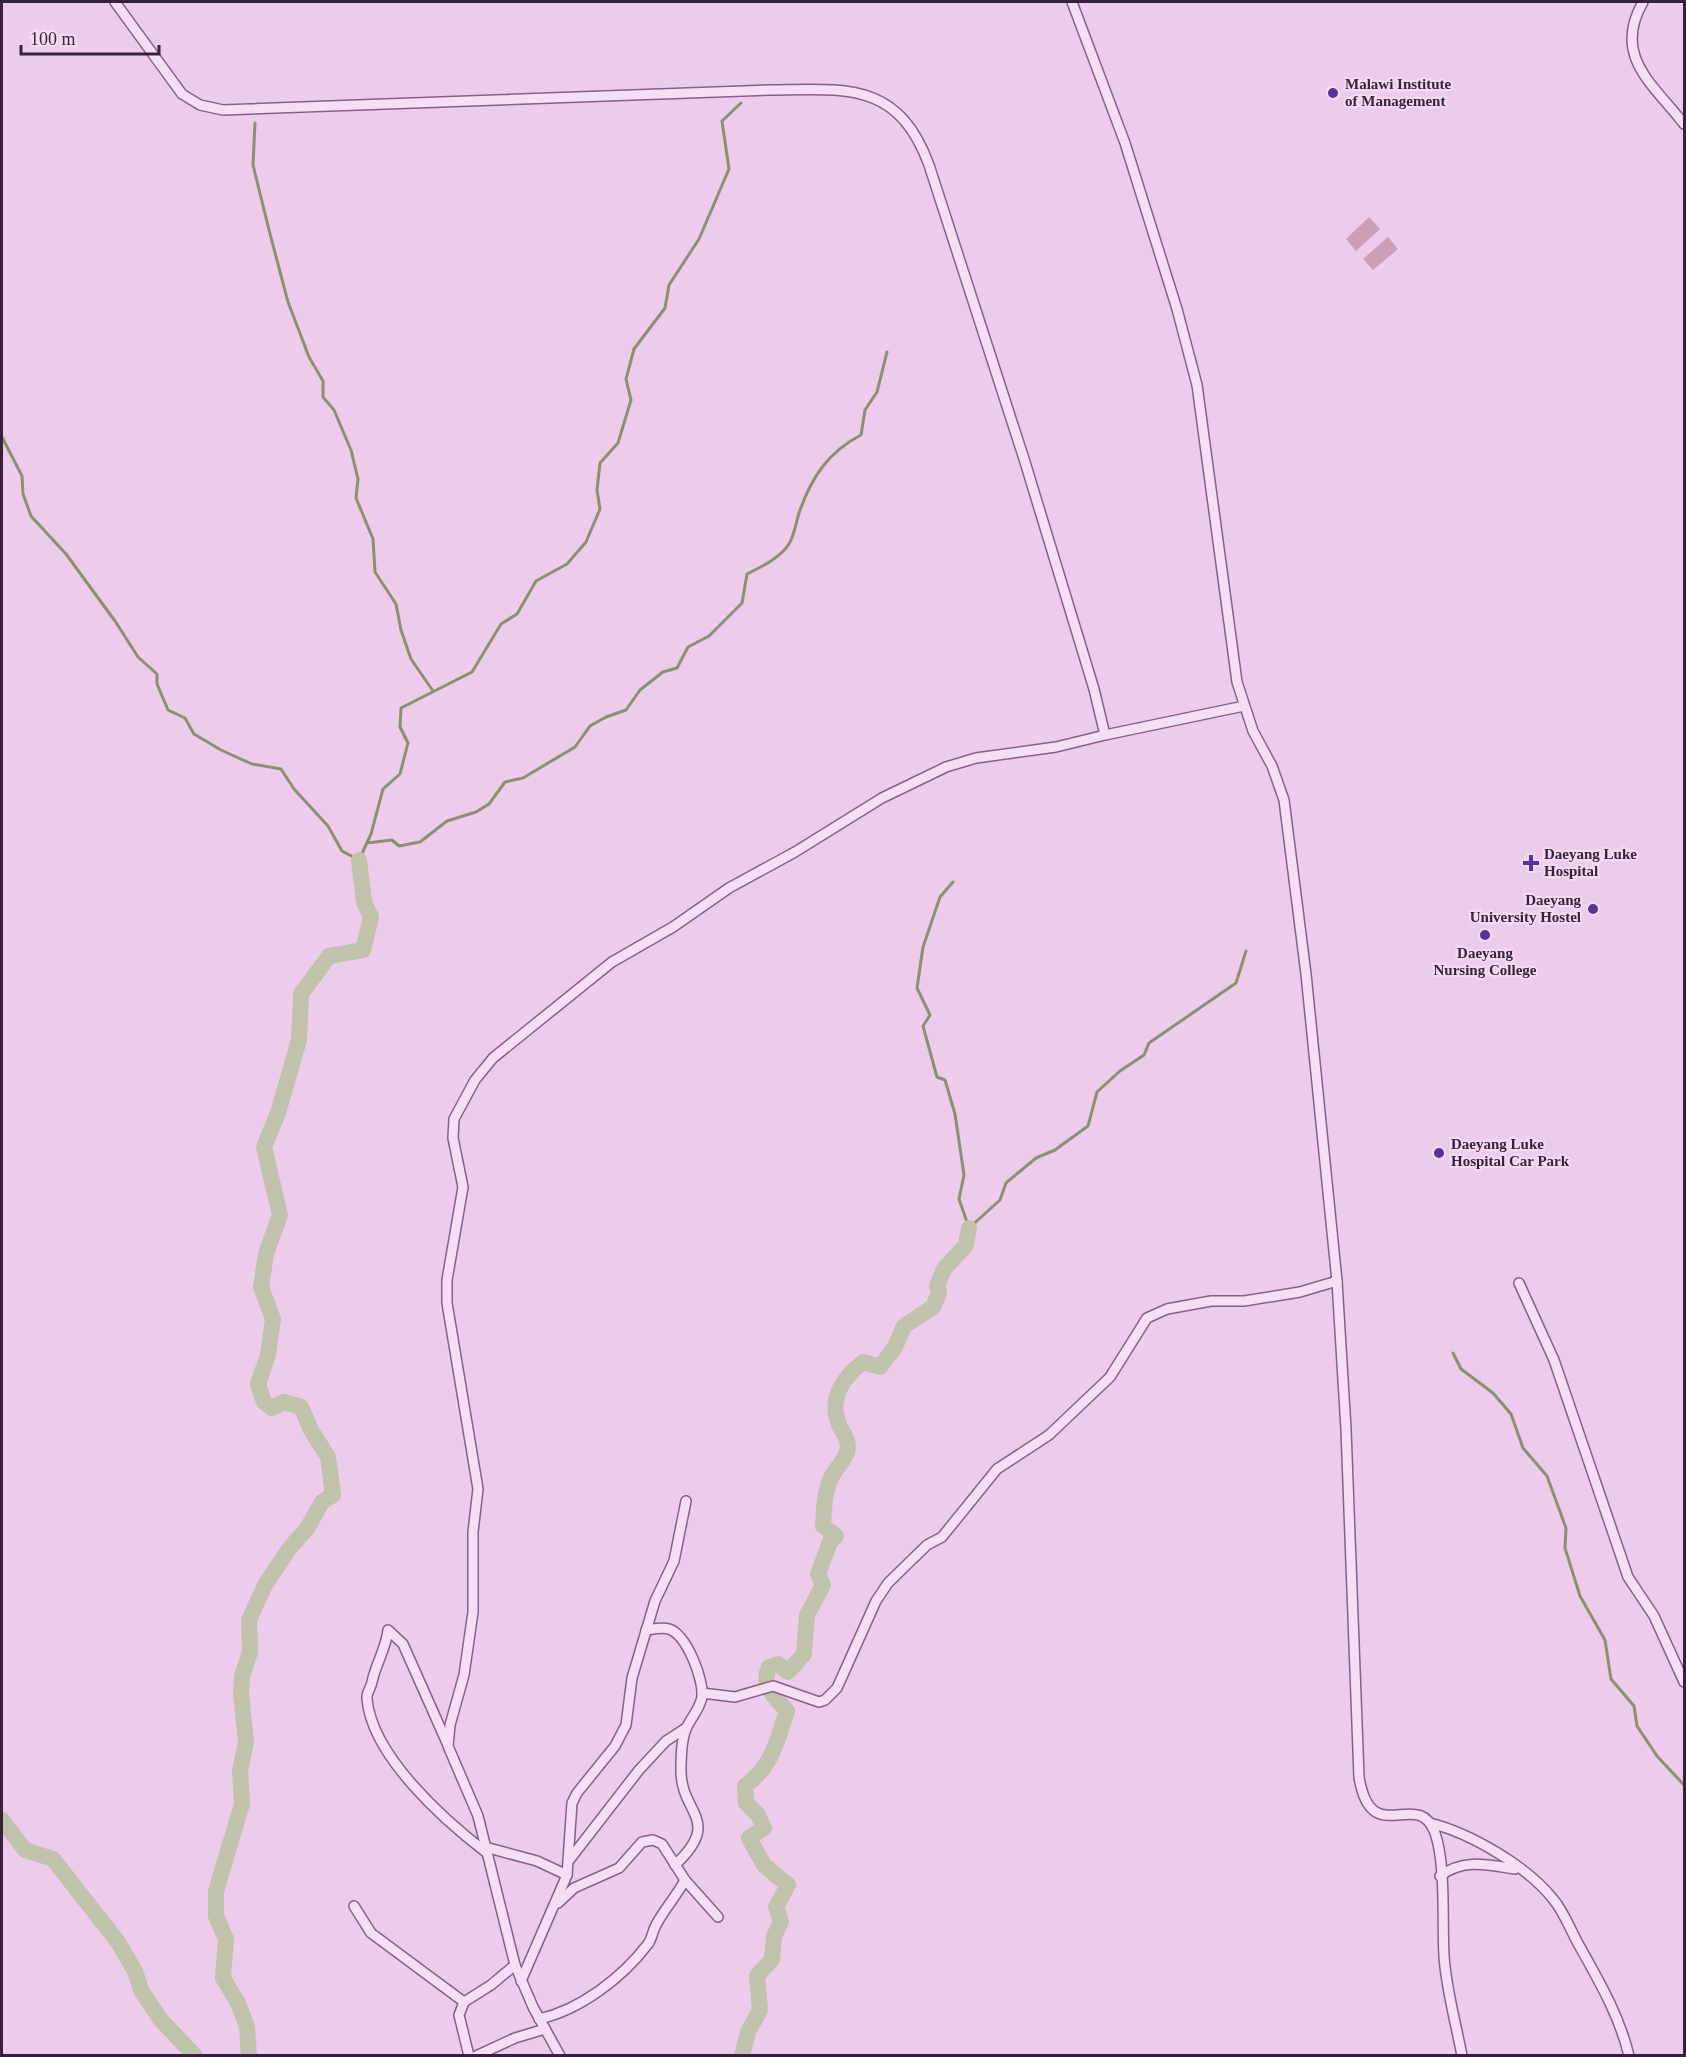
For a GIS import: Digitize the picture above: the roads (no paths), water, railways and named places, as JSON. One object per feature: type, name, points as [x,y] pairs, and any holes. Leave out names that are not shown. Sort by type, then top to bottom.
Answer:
[{"type":"street","points":[[115,2],[182,94],[200,105],[223,110],[847,89],[862,92],[888,105],[909,126],[929,165],[1025,462],[1094,689],[1105,735]]},
{"type":"street","points":[[1072,2],[1125,143],[1177,309],[1197,385],[1221,575],[1244,706],[1252,730],[1280,783],[1284,800],[1305,974],[1337,1281],[1362,1794],[1366,1803],[1377,1814],[1413,1814],[1430,1823],[1466,1835],[1519,1869],[1544,1890],[1562,1914],[1596,1972],[1629,2055]]},
{"type":"street","points":[[1643,2],[1632,29],[1631,49],[1641,70],[1684,124]]},
{"type":"street","points":[[448,1746],[450,1725],[464,1675],[472,1619],[473,1532],[478,1489],[447,1303],[447,1280],[463,1187],[454,1144],[453,1127],[454,1119],[475,1080],[493,1058],[612,962],[664,933],[729,888],[795,852],[882,798],[946,767],[976,758],[1056,747],[1244,706]]},
{"type":"street","points":[[702,1693],[735,1697],[773,1686],[801,1697],[825,1700],[842,1680],[872,1609],[888,1582],[927,1545],[942,1537],[997,1469],[1049,1435],[1106,1382],[1118,1367],[1147,1318],[1167,1309],[1211,1301],[1244,1301],[1300,1292],[1337,1281]]},
{"type":"street","points":[[1519,1283],[1554,1360],[1628,1578],[1654,1616],[1684,1682]]},
{"type":"street","points":[[521,1981],[567,1875],[570,1859],[569,1824],[572,1803],[577,1793],[621,1737],[628,1716],[632,1678],[662,1584],[674,1561],[686,1501]]},
{"type":"street","points":[[570,1859],[639,1770],[666,1741],[686,1728],[695,1718],[702,1693],[694,1662],[679,1635],[670,1629],[646,1630]]},
{"type":"street","points":[[560,2055],[539,2019],[515,1965],[486,1850],[473,1802],[455,1767],[403,1644],[388,1630],[386,1647],[373,1671],[372,1682],[366,1697],[375,1734],[405,1774],[441,1814],[486,1850],[537,1861],[567,1875]]},
{"type":"street","points":[[675,1865],[697,1840],[698,1824],[681,1773],[686,1728]]},
{"type":"street","points":[[1430,1823],[1438,1846],[1444,1959],[1462,2055]]},
{"type":"street","points":[[555,1906],[574,1888],[619,1868],[642,1842],[653,1840],[662,1844],[685,1880],[718,1917]]},
{"type":"street","points":[[1440,1876],[1451,1868],[1472,1863],[1519,1869]]},
{"type":"street","points":[[539,2019],[571,2010],[619,1975],[650,1942],[654,1927],[674,1901],[685,1880]]},
{"type":"street","points":[[354,1906],[371,1933],[464,2002]]},
{"type":"street","points":[[469,2055],[459,2014],[464,2002],[491,1985],[515,1965]]},
{"type":"street","points":[[476,2055],[515,2038],[545,2029]]},
{"type":"waterway","points":[[2,437],[22,476],[23,494],[31,516],[66,554],[138,657],[157,674],[157,684],[168,710],[185,718],[194,734],[221,750],[252,764],[281,769],[294,789],[328,826],[342,851],[359,860],[371,834],[383,789],[400,774],[408,743],[400,727],[401,708],[472,672],[501,624],[517,614],[536,581],[567,564],[586,542],[600,509],[597,490],[600,463],[618,443],[631,400],[626,379],[634,349],[665,308],[669,285],[699,239],[729,169],[722,121],[741,103]]},
{"type":"waterway","points":[[255,123],[253,165],[288,302],[309,357],[323,381],[323,397],[334,410],[351,450],[358,479],[356,498],[373,539],[375,572],[396,604],[401,630],[411,659],[433,691]]},
{"type":"waterway","points":[[367,843],[392,840],[399,846],[420,842],[447,821],[476,812],[489,804],[505,782],[523,778],[575,747],[590,726],[626,710],[640,690],[663,672],[677,668],[688,647],[709,636],[742,603],[747,574],[775,558],[789,544],[804,500],[815,477],[839,449],[861,435],[865,410],[877,392],[887,352]]},
{"type":"waterway","points":[[249,2056],[247,2027],[238,2003],[223,1978],[226,1939],[216,1916],[216,1891],[242,1804],[240,1771],[246,1742],[241,1694],[242,1676],[250,1652],[249,1620],[265,1585],[289,1549],[308,1527],[322,1502],[333,1495],[328,1457],[311,1430],[301,1407],[284,1402],[272,1408],[264,1402],[258,1384],[268,1355],[273,1319],[261,1287],[266,1254],[280,1215],[264,1147],[278,1113],[299,1040],[301,994],[329,956],[363,950],[371,917],[364,902],[359,860]]},
{"type":"waterway","points":[[953,882],[940,897],[923,947],[917,988],[930,1015],[923,1026],[937,1077],[945,1080],[955,1114],[964,1175],[959,1199],[969,1228],[1000,1200],[1006,1183],[1036,1158],[1055,1150],[1088,1126],[1097,1092],[1120,1071],[1144,1055],[1149,1043],[1236,983],[1246,951]]},
{"type":"waterway","points":[[742,2056],[748,2032],[760,2010],[757,1976],[772,1959],[774,1936],[781,1922],[776,1907],[788,1885],[764,1865],[749,1838],[764,1828],[758,1815],[746,1803],[745,1786],[768,1761],[787,1711],[770,1691],[766,1680],[769,1667],[778,1664],[788,1672],[804,1654],[807,1615],[823,1585],[818,1574],[830,1542],[836,1536],[823,1526],[827,1488],[848,1448],[836,1413],[837,1396],[850,1374],[863,1362],[880,1367],[895,1347],[904,1326],[933,1307],[939,1293],[937,1286],[944,1269],[966,1245],[969,1228]]},
{"type":"waterway","points":[[1453,1353],[1461,1369],[1493,1393],[1511,1414],[1523,1448],[1547,1476],[1566,1528],[1565,1548],[1580,1596],[1605,1640],[1611,1679],[1634,1706],[1637,1726],[1657,1756],[1684,1785]]},
{"type":"waterway","points":[[2,1820],[25,1850],[53,1859],[118,1942],[135,1971],[141,1990],[160,2019],[195,2056]]},
{"type":"place","name":"Malawi Institute of Management","points":[[1333,93]]},
{"type":"place","name":"Daeyang Luke Hospital","points":[[1531,863]]},
{"type":"place","name":"Daeyang University Hostel","points":[[1593,909]]},
{"type":"place","name":"Daeyang Nursing College","points":[[1485,935]]},
{"type":"place","name":"Daeyang Luke Hospital Car Park","points":[[1439,1153]]}]
